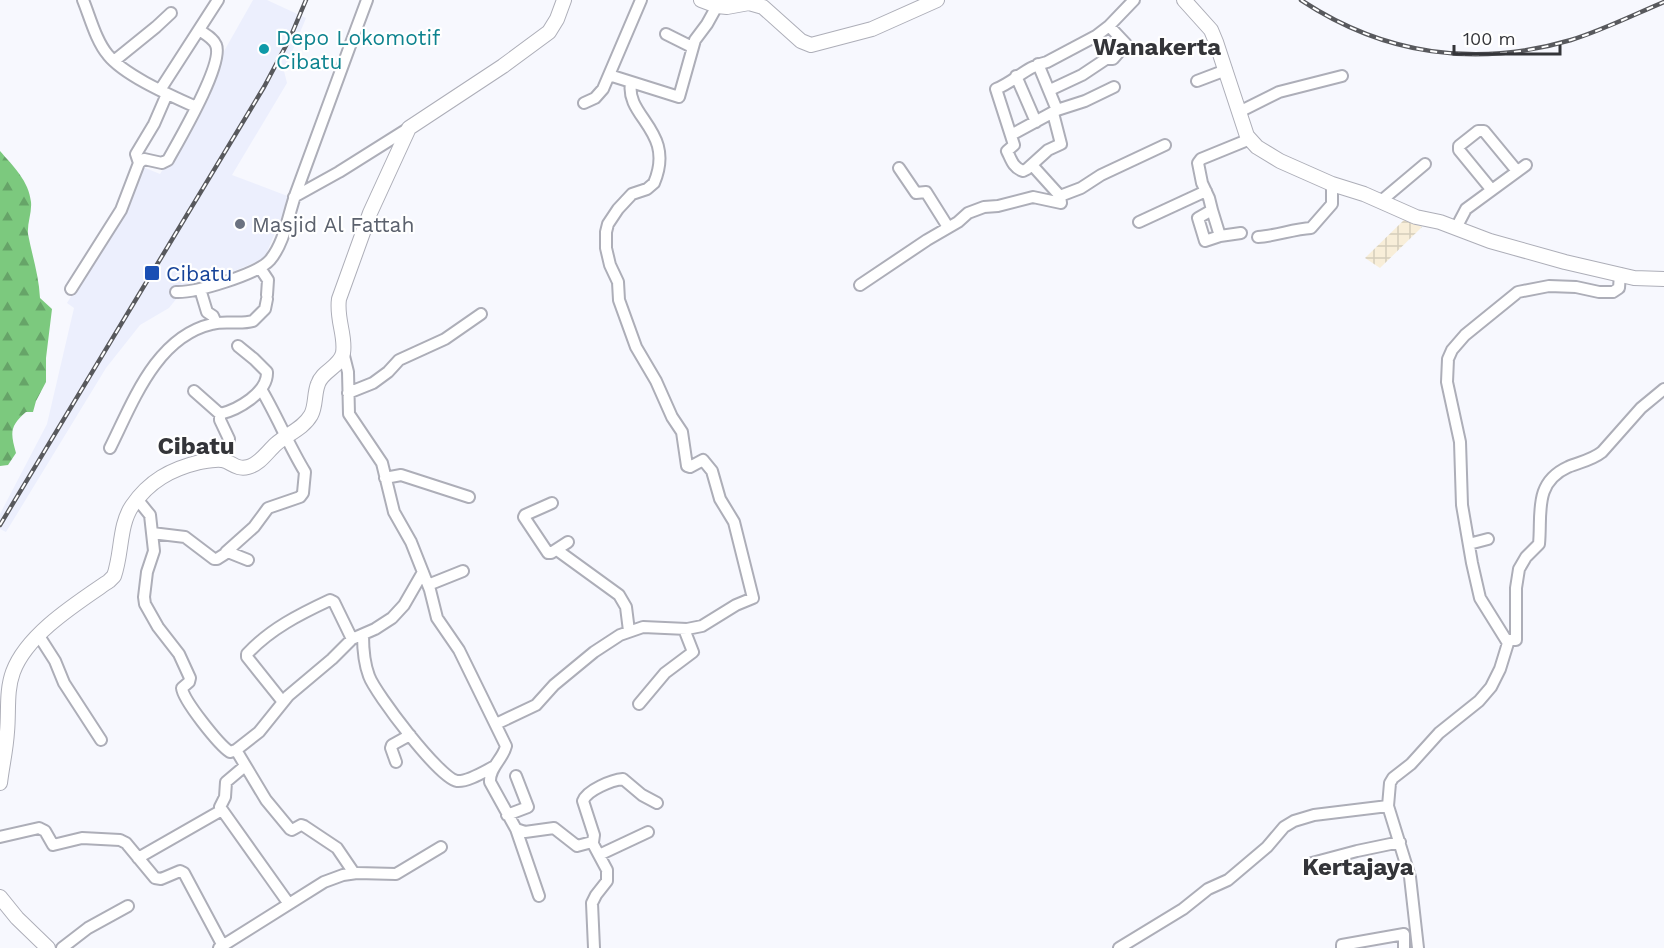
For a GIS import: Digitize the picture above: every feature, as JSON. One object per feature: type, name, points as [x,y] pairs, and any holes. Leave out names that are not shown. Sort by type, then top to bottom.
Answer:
[{"type":"main road","points":[[0,783],[7,733],[9,691],[13,673],[24,652],[58,618],[114,576],[127,515],[137,499],[156,481],[172,470],[205,461],[223,460],[234,467],[249,467],[287,435],[307,422],[312,414],[320,378],[341,358],[343,352],[337,312],[339,299],[370,213],[409,128],[549,33],[564,0]]},
{"type":"main road","points":[[701,0],[717,6],[749,3],[763,7],[770,6],[792,34],[811,45],[872,29],[937,0]]},
{"type":"main road","points":[[1184,0],[1211,30],[1250,140],[1280,161],[1416,217],[1490,241],[1565,262],[1651,280],[1664,279]]},
{"type":"main road","points":[[0,897],[17,918],[48,948]]},
{"type":"street","points":[[83,0],[104,49],[114,61],[138,78],[196,107]]},
{"type":"street","points":[[139,163],[136,154],[164,92],[218,0]]},
{"type":"street","points":[[177,292],[186,293],[200,289],[260,268],[268,262],[279,245],[294,197],[367,0]]},
{"type":"street","points":[[584,103],[599,94],[641,0]]},
{"type":"street","points":[[1038,64],[1050,90],[1061,144],[1048,150],[1023,171],[1018,170],[1012,163],[1007,151],[1014,145],[996,89],[1005,86],[1016,76],[1038,64],[1047,62],[1096,36],[1134,0]]},
{"type":"street","points":[[609,75],[679,98],[692,47],[717,6]]},
{"type":"street","points":[[114,61],[171,13]]},
{"type":"street","points":[[1050,90],[1082,75],[1107,59],[1113,59],[1126,44],[1109,26]]},
{"type":"street","points":[[71,289],[121,210],[139,163],[144,159],[162,163],[168,160],[196,107],[216,61],[218,50],[215,42],[199,30]]},
{"type":"street","points":[[666,34],[692,47]]},
{"type":"street","points":[[1096,36],[1107,59]]},
{"type":"street","points":[[1197,81],[1226,70]]},
{"type":"street","points":[[1016,76],[1036,122]]},
{"type":"street","points":[[1239,112],[1279,92],[1342,76]]},
{"type":"street","points":[[496,724],[536,705],[554,685],[612,639],[643,627],[684,629],[707,624],[736,605],[753,598],[734,522],[720,499],[714,475],[704,460],[690,467],[687,466],[682,432],[636,347],[619,300],[617,279],[610,265],[606,240],[608,224],[618,208],[632,194],[647,189],[654,183],[659,161],[657,139],[630,95],[631,83]]},
{"type":"street","points":[[1011,135],[1055,112],[1114,87]]},
{"type":"street","points":[[294,197],[409,128]]},
{"type":"street","points":[[1455,228],[1466,209],[1522,168],[1484,131],[1478,131],[1459,146],[1459,150],[1491,189]]},
{"type":"street","points":[[1241,233],[1205,241],[1198,218],[1212,210],[1202,183],[1198,163],[1201,159],[1250,140]]},
{"type":"street","points":[[1064,203],[1101,175],[1165,145]]},
{"type":"street","points":[[1381,201],[1425,164]]},
{"type":"street","points":[[1032,165],[1064,203]]},
{"type":"street","points":[[899,168],[916,193],[926,192],[948,227]]},
{"type":"street","points":[[1258,237],[1311,228],[1332,204],[1332,184]]},
{"type":"street","points":[[1139,222],[1206,191]]},
{"type":"street","points":[[860,285],[958,222],[968,213],[984,207],[998,206],[1033,197],[1064,203]]},
{"type":"street","points":[[110,448],[152,367],[188,333],[216,323],[253,321],[262,313],[267,297],[268,280],[260,268]]},
{"type":"street","points":[[1510,641],[1480,598],[1462,506],[1460,442],[1447,382],[1448,359],[1452,350],[1465,335],[1518,292],[1549,286],[1613,292],[1619,288],[1620,274]]},
{"type":"street","points":[[200,289],[207,312],[213,316],[216,323]]},
{"type":"street","points":[[348,393],[374,383],[399,360],[445,339],[481,314]]},
{"type":"street","points":[[220,414],[240,405],[261,389],[267,378],[267,372],[238,346]]},
{"type":"street","points":[[343,352],[347,362],[349,414],[382,463],[394,512],[411,542],[428,585],[437,618],[459,650],[506,746],[504,754],[489,776],[490,782],[516,829],[539,896]]},
{"type":"street","points":[[152,532],[185,537],[214,559],[219,558],[254,527],[268,508],[302,495],[305,472],[299,465],[287,435],[261,389]]},
{"type":"street","points":[[1510,641],[1516,640],[1515,588],[1517,578],[1522,563],[1539,544],[1539,506],[1548,484],[1565,468],[1602,452],[1641,408],[1664,389]]},
{"type":"street","points":[[194,391],[220,414],[220,420],[229,439],[223,460]]},
{"type":"street","points":[[385,478],[401,475],[470,498]]},
{"type":"street","points":[[137,499],[150,514],[152,532],[153,555],[147,572],[144,597],[146,604],[158,627],[185,666],[190,680],[182,691],[190,706],[230,752],[236,750],[265,726],[283,702],[352,639],[384,625],[399,612],[423,572]]},
{"type":"street","points":[[552,503],[524,516],[548,553],[568,542]]},
{"type":"street","points":[[1469,544],[1488,539]]},
{"type":"street","points":[[556,550],[619,595],[626,607],[629,631]]},
{"type":"street","points":[[226,552],[248,560]]},
{"type":"street","points":[[428,585],[463,571]]},
{"type":"street","points":[[283,702],[247,657],[255,645],[272,632],[330,600],[334,602],[352,639]]},
{"type":"street","points":[[639,704],[665,673],[693,652],[684,629]]},
{"type":"street","points":[[363,635],[369,678],[427,757],[452,780],[465,779],[495,766]]},
{"type":"street","points":[[39,636],[55,661],[64,683],[101,740]]},
{"type":"street","points":[[1418,948],[1410,878],[1388,806],[1393,778],[1411,764],[1439,732],[1479,701],[1491,687],[1510,641]]},
{"type":"street","points":[[396,762],[392,745],[410,735]]},
{"type":"street","points":[[236,750],[266,800],[290,829],[304,826],[337,848],[354,873]]},
{"type":"street","points":[[245,766],[226,782],[225,797],[220,806],[289,904]]},
{"type":"street","points":[[507,815],[528,807],[516,776]]},
{"type":"street","points":[[594,948],[592,903],[608,878],[593,842],[594,835],[583,801],[588,793],[623,779],[642,795],[657,803]]},
{"type":"street","points":[[1119,948],[1183,909],[1208,889],[1228,880],[1267,847],[1284,827],[1294,821],[1314,815],[1388,806]]},
{"type":"street","points":[[138,858],[222,810]]},
{"type":"street","points":[[0,837],[39,828],[45,831],[53,845],[82,838],[120,840],[126,843],[155,878],[161,879],[180,871],[184,873],[221,947],[237,944],[289,904],[324,882],[354,873],[396,874],[441,847]]},
{"type":"street","points":[[516,829],[525,832],[554,828],[577,846],[593,842]]},
{"type":"street","points":[[599,855],[648,832]]},
{"type":"street","points":[[1312,863],[1400,842]]},
{"type":"street","points":[[62,948],[88,928],[128,906]]},
{"type":"street","points":[[1341,948],[1342,945],[1404,934],[1404,948]]},
{"type":"shaded area","points":[[253,0],[267,0],[306,18],[284,71],[287,83],[232,175],[290,197],[264,259],[229,273],[196,274],[169,308],[140,325],[106,368],[6,532],[0,529],[0,514],[47,424],[74,308],[67,303],[123,212],[143,167],[160,174],[201,109],[223,53]]},
{"type":"shaded area","points":[[1405,219],[1422,227],[1380,268],[1365,258]]},
{"type":"green space","points":[[0,151],[20,174],[30,194],[28,234],[40,298],[52,309],[46,358],[46,382],[33,412],[26,412],[14,426],[12,434],[16,453],[8,465],[0,466]]},
{"type":"railway","points":[[0,525],[264,87],[290,38],[306,0]]},
{"type":"railway","points":[[1301,0],[1333,19],[1398,44],[1432,51],[1466,54],[1536,49],[1571,40],[1664,2]]},
{"type":"place","name":"Depo Lokomotif Cibatu","points":[[264,49]]},
{"type":"place","name":"Masjid Al Fattah","points":[[240,224]]},
{"type":"place","name":"Cibatu","points":[[152,273]]},
{"type":"district","name":"Wanakerta","points":[[1157,47]]},
{"type":"district","name":"Cibatu","points":[[196,446]]},
{"type":"district","name":"Kertajaya","points":[[1358,867]]}]
